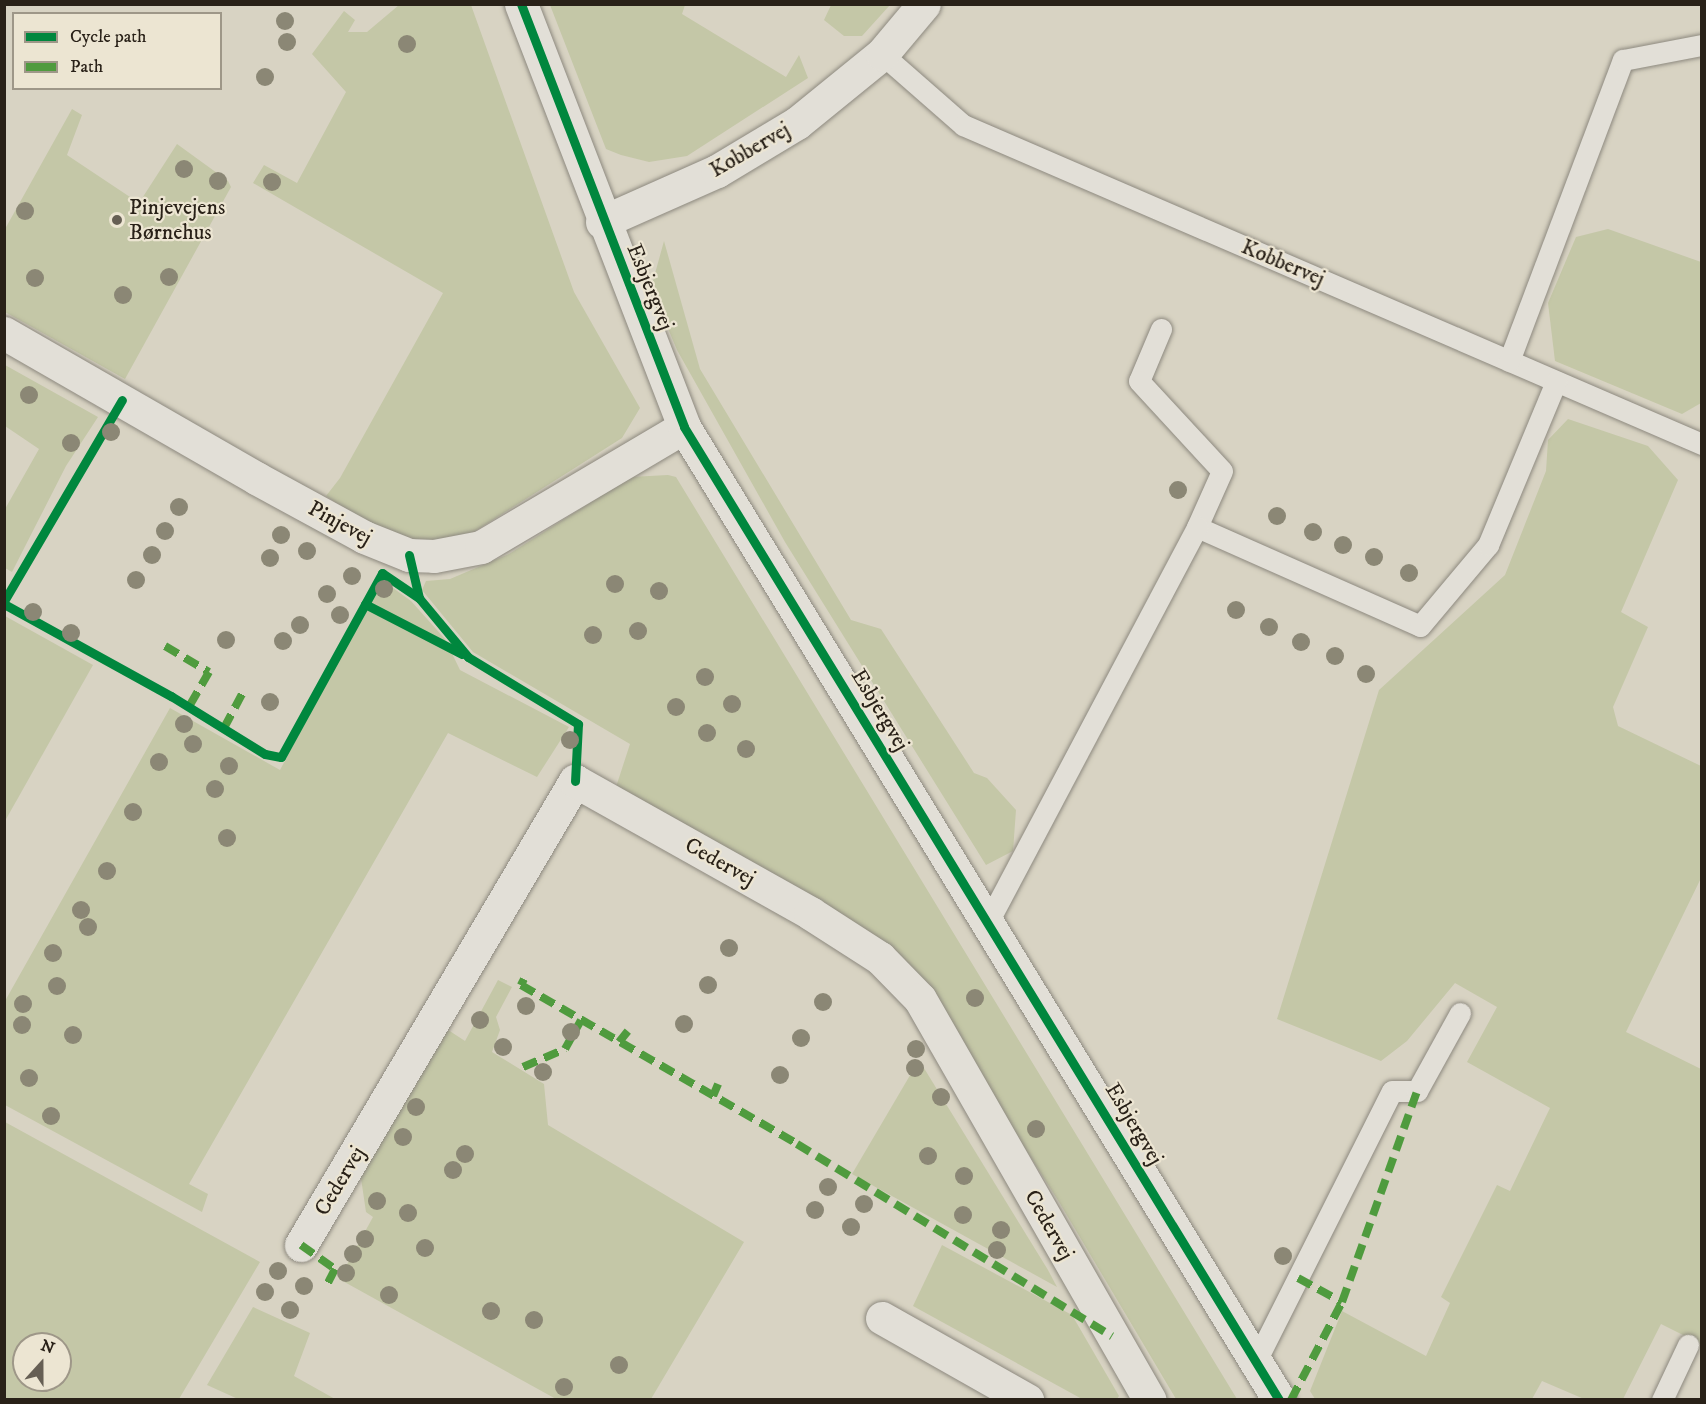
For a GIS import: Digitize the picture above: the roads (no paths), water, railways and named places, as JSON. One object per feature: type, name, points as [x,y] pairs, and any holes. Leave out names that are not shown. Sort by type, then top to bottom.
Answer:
[{"type":"street","name":"Esbjergvej","points":[[521,4],[602,222],[684,427],[1279,1400]]},
{"type":"street","name":"Kobbervej","points":[[602,222],[717,171],[796,123],[882,54],[924,4]]},
{"type":"street","name":"Pinjevej","points":[[4,333],[256,478],[364,537],[409,555],[434,556],[482,548],[684,427]]},
{"type":"street","name":"Cedervej","points":[[301,1245],[575,781],[810,913],[880,958],[920,999],[1150,1400]]},
{"type":"street","points":[[882,1318],[1028,1400]]},
{"type":"lane","points":[[1509,361],[1623,60],[1701,45]]},
{"type":"lane","name":"Kobbervej","points":[[882,54],[963,125],[1701,444]]},
{"type":"lane","points":[[988,922],[1197,527],[1222,471],[1139,381],[1161,329]]},
{"type":"lane","points":[[1197,527],[1420,626],[1488,545],[1556,382]]},
{"type":"lane","points":[[1256,1361],[1392,1091],[1416,1091],[1460,1013]]},
{"type":"lane","points":[[1662,1400],[1688,1345]]},
{"type":"place","name":"Pinjevejens Børnehus","points":[[117,220]]}]
